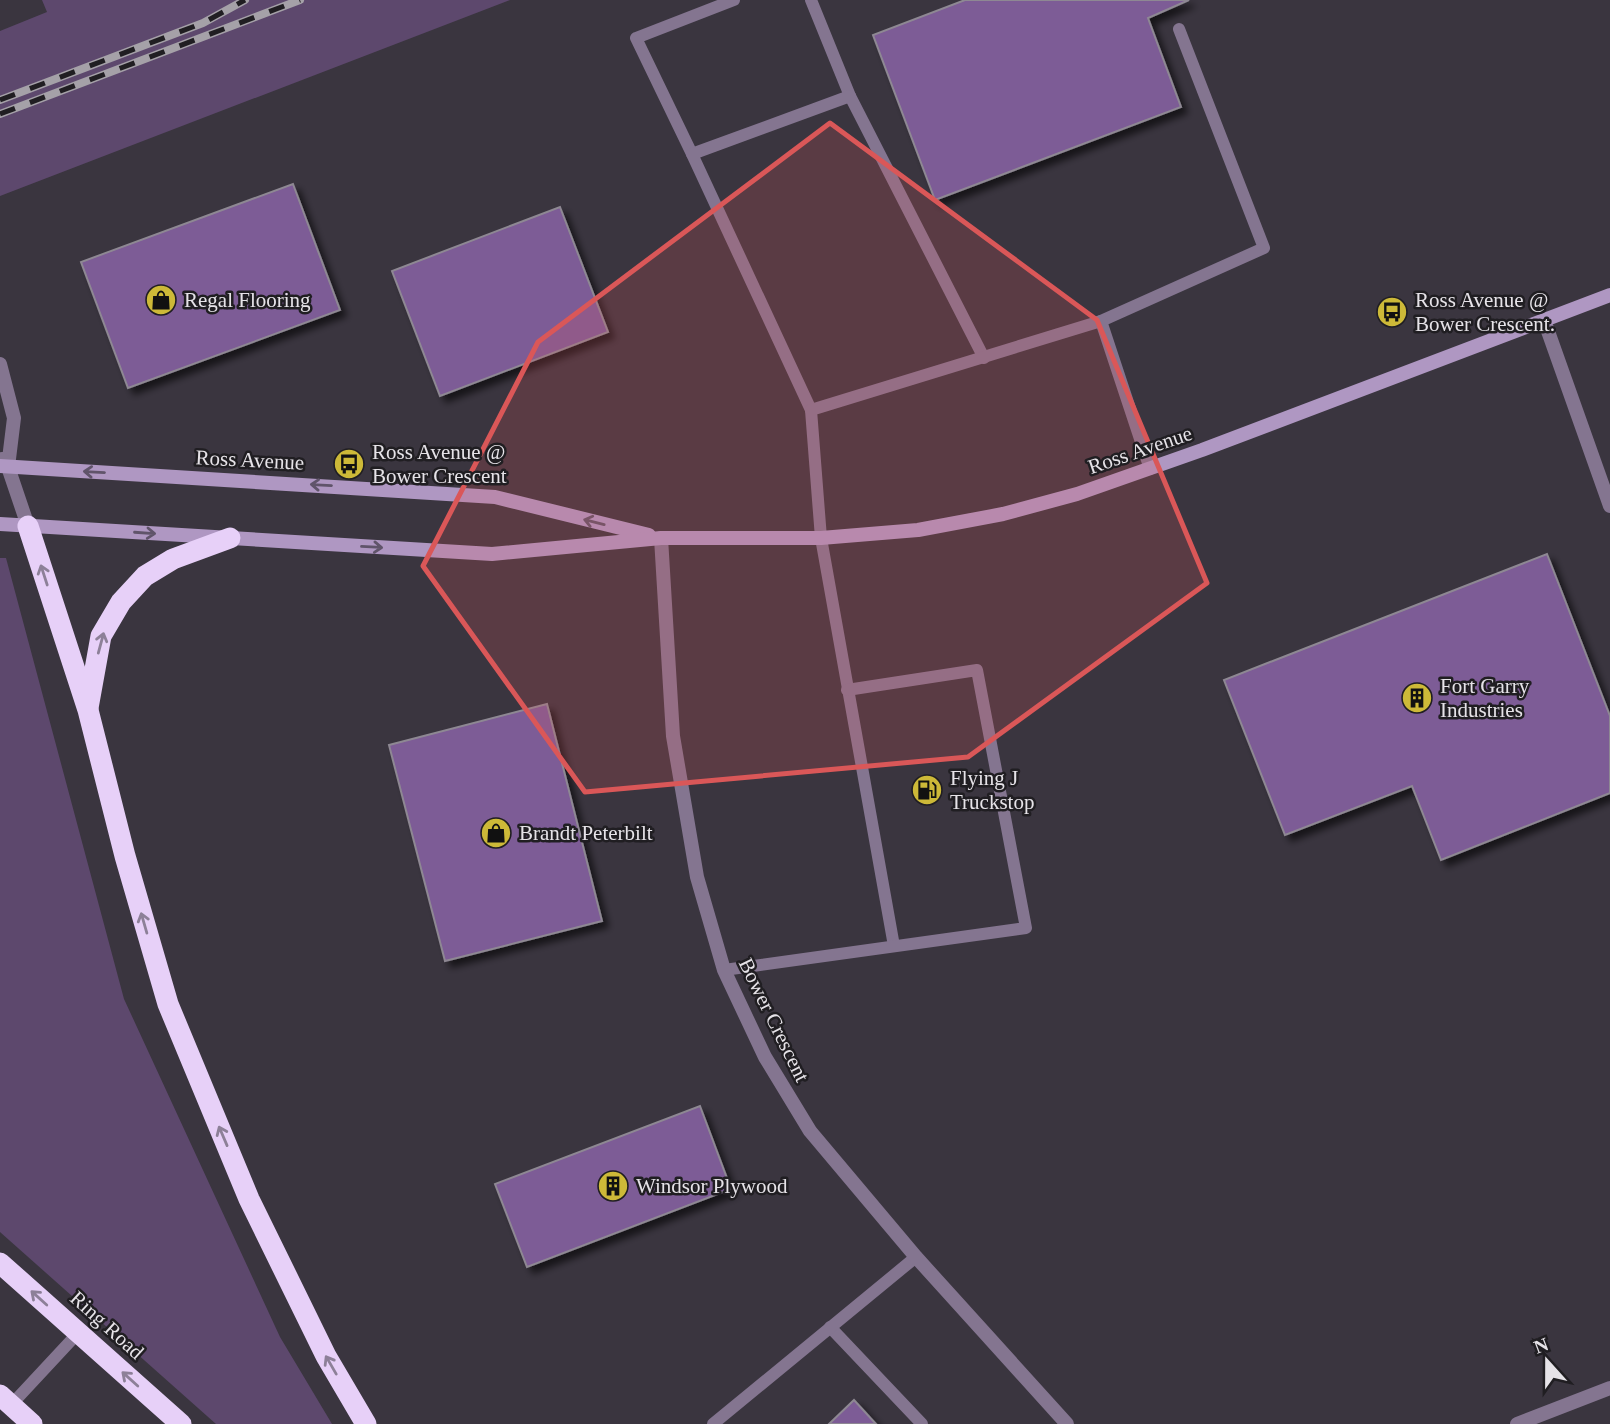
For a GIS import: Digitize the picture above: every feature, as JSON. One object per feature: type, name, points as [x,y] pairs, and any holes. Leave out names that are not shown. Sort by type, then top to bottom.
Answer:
[{"type":"highway","points":[[28,526],[88,710],[125,856],[168,1004],[249,1199],[326,1356],[366,1424]]},
{"type":"highway","points":[[88,710],[101,636],[121,602],[145,576],[173,559],[230,538]]},
{"type":"highway","name":"Ring Road","points":[[0,1263],[181,1424]]},
{"type":"highway","points":[[5,1400],[32,1424]]},
{"type":"main road","name":"Ross Avenue","points":[[0,524],[492,554],[661,538],[821,538],[918,530],[1003,514],[1077,494],[1150,469],[1610,295]]},
{"type":"main road","name":"Ross Avenue","points":[[3,463],[495,497],[661,538]]},
{"type":"street","points":[[1544,320],[1610,506]]},
{"type":"street","points":[[0,364],[14,418],[3,463],[28,526]]},
{"type":"street","name":"Bower Crescent","points":[[661,538],[673,736],[697,877],[724,970],[765,1058],[810,1131],[916,1257],[1067,1424]]},
{"type":"street","points":[[1517,1424],[1610,1388]]},
{"type":"lane","points":[[734,0],[636,38],[811,410],[821,538],[894,946]]},
{"type":"lane","points":[[811,0],[850,96],[984,358]]},
{"type":"lane","points":[[811,410],[1101,321],[1264,248],[1179,29]]},
{"type":"lane","points":[[692,154],[850,96]]},
{"type":"lane","points":[[1101,321],[1150,469]]},
{"type":"lane","points":[[724,970],[1026,928],[977,670],[848,690]]},
{"type":"lane","points":[[713,1424],[916,1257]]},
{"type":"lane","points":[[830,1327],[922,1424]]},
{"type":"lane","points":[[5,1400],[78,1333]]},
{"type":"highlighted area","points":[[830,123],[1097,320],[1207,583],[968,757],[585,792],[423,566],[538,342]]},
{"type":"shaded area","points":[[42,0],[510,0],[0,196],[0,31],[47,12]]},
{"type":"shaded area","points":[[0,558],[6,558],[124,999],[280,1337],[332,1424],[216,1424],[0,1232]]},
{"type":"building","points":[[965,0],[1189,0],[1148,18],[1181,107],[935,200],[873,35]]},
{"type":"building","points":[[293,184],[340,310],[128,388],[81,262]]},
{"type":"building","points":[[560,207],[608,332],[440,396],[392,271]]},
{"type":"building","name":"Fort Garry Industries","points":[[1547,554],[1610,716],[1610,793],[1441,860],[1412,786],[1285,835],[1224,680]]},
{"type":"building","name":"Brandt Peterbilt","points":[[547,704],[602,921],[445,961],[389,745]]},
{"type":"building","name":"Windsor Plywood","points":[[700,1106],[731,1189],[527,1267],[495,1184]]},
{"type":"building","points":[[854,1400],[876,1424],[829,1424]]},
{"type":"railway","points":[[0,100],[203,23],[245,0]]},
{"type":"railway","points":[[0,114],[300,0]]},
{"type":"place","name":"Regal Flooring","points":[[161,300]]},
{"type":"place","name":"Ross Avenue @ Bower Crescent.","points":[[1392,312]]},
{"type":"place","name":"Ross Avenue @ Bower Crescent","points":[[349,464]]},
{"type":"place","name":"Fort Garry Industries","points":[[1417,698]]},
{"type":"place","name":"Flying J Truckstop","points":[[927,790]]},
{"type":"place","name":"Brandt Peterbilt","points":[[496,833]]},
{"type":"place","name":"Windsor Plywood","points":[[613,1186]]}]
